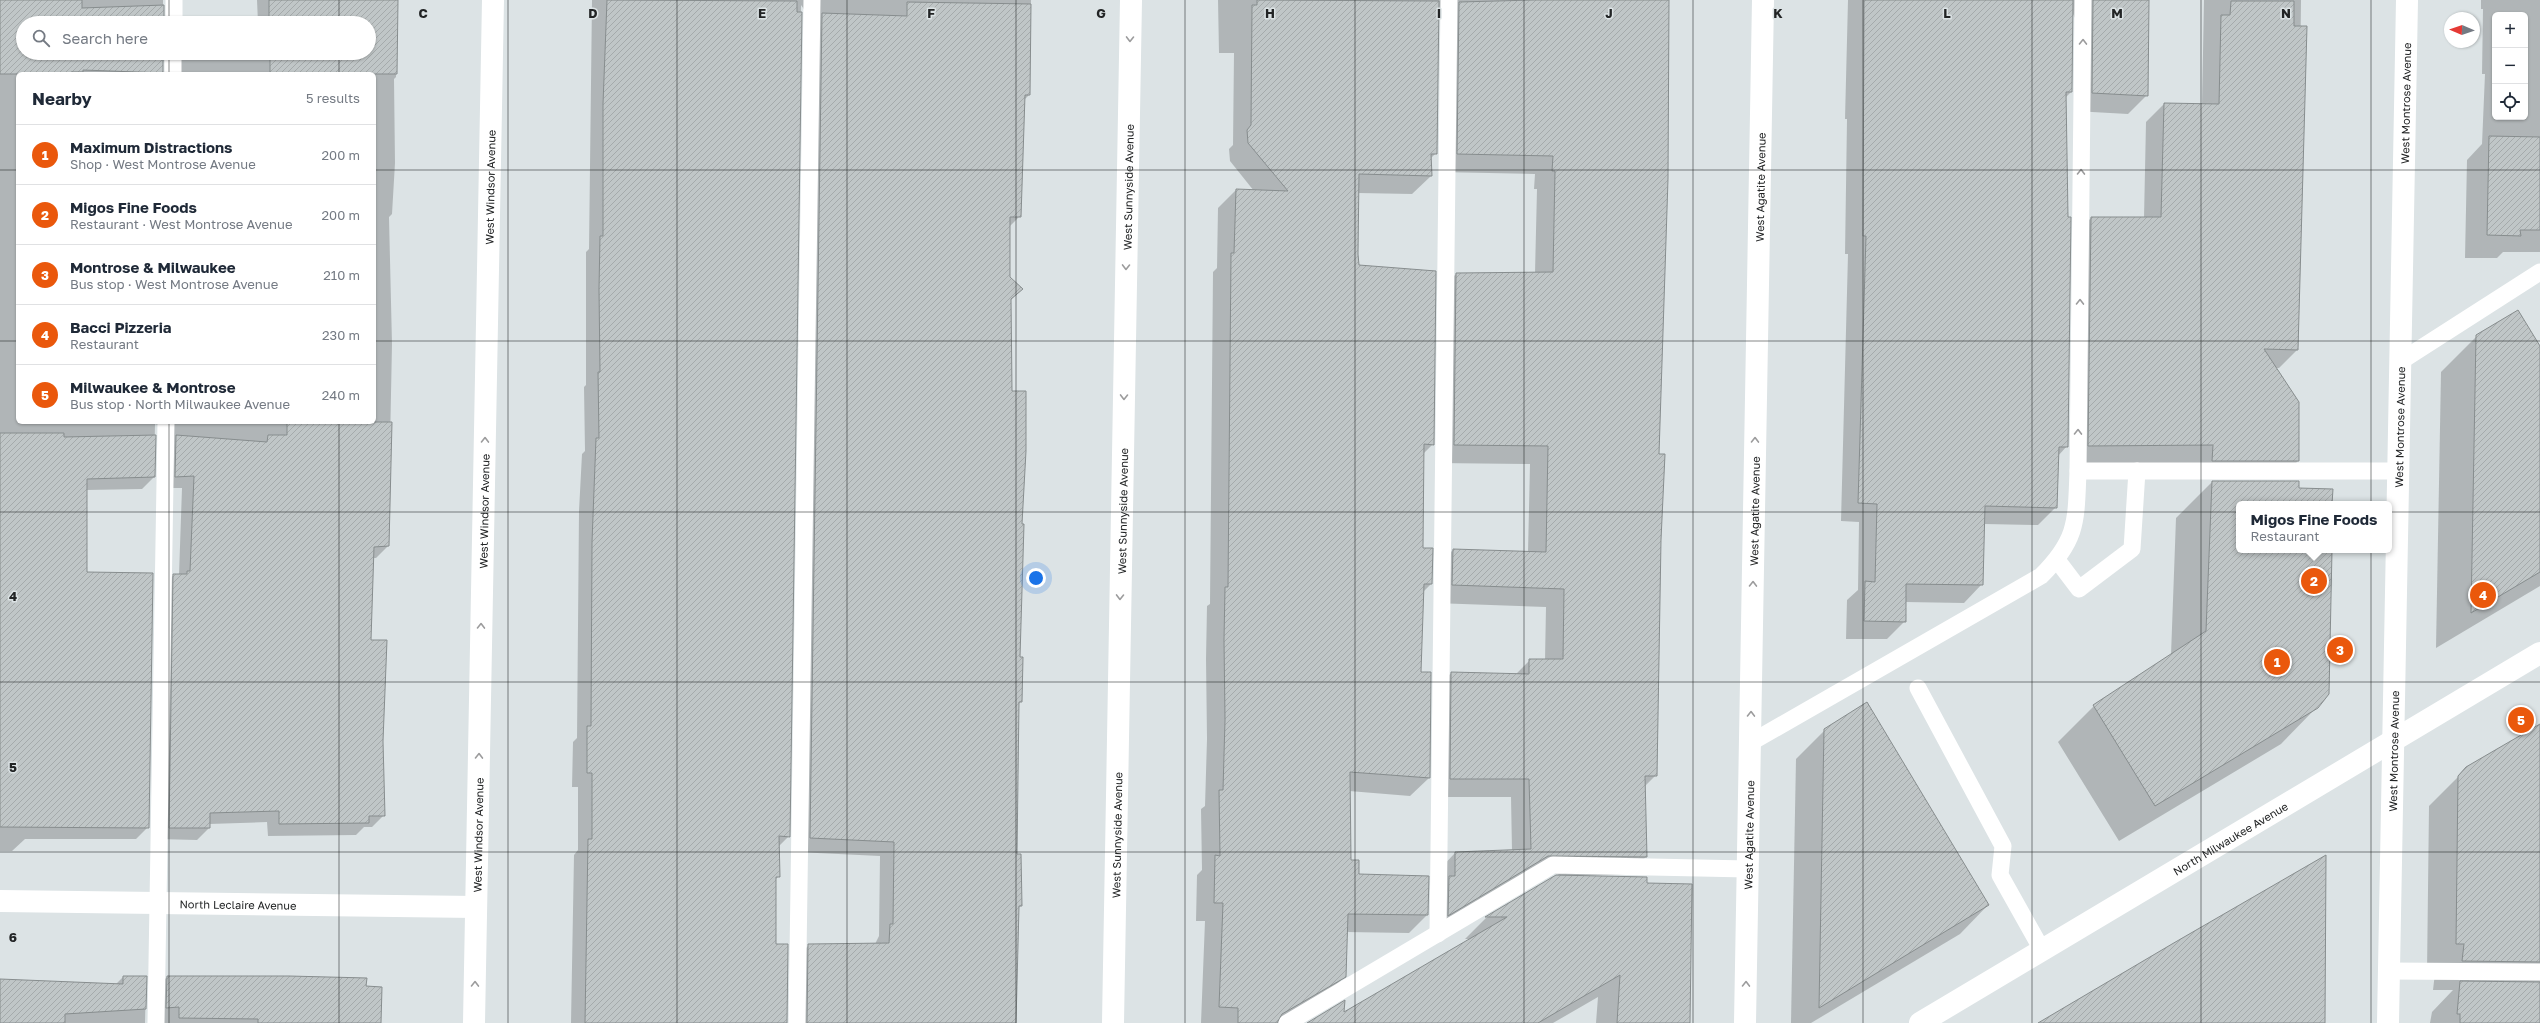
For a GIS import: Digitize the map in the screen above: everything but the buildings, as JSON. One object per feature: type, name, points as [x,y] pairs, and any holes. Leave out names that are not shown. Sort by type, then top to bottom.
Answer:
[{"type":"street","name":"West Windsor Avenue","points":[[474,1023],[493,0]]},
{"type":"street","name":"West Sunnyside Avenue","points":[[1113,1023],[1131,0]]},
{"type":"street","name":"West Agatite Avenue","points":[[1745,1023],[1763,0]]},
{"type":"street","name":"West Montrose Avenue","points":[[2388,1023],[2407,0]]},
{"type":"street","name":"North Milwaukee Avenue","points":[[1920,1023],[2540,653]]},
{"type":"street","name":"North Leclaire Avenue","points":[[0,902],[476,907]]},
{"type":"lane","points":[[174,0],[174,16]]},
{"type":"lane","points":[[797,1023],[812,0]]},
{"type":"lane","points":[[1438,934],[1449,0]]},
{"type":"lane","points":[[1750,743],[2041,576],[2057,560],[2068,544],[2076,518],[2078,471],[2083,0]]},
{"type":"lane","points":[[173,60],[173,72]]},
{"type":"lane","points":[[2401,361],[2540,272]]},
{"type":"lane","points":[[156,1023],[166,424]]},
{"type":"lane","points":[[2078,471],[2399,471]]},
{"type":"lane","points":[[2057,560],[2079,589],[2132,550],[2137,471]]},
{"type":"lane","points":[[1918,688],[2003,846],[2000,875],[2042,950]]},
{"type":"lane","points":[[1287,1023],[1553,865],[1748,869]]},
{"type":"lane","points":[[2389,971],[2540,972]]},
{"type":"place","name":"Migos Fine Foods","points":[[2314,581]]},
{"type":"place","name":"Bacci Pizzeria","points":[[2483,595]]},
{"type":"place","name":"Montrose & Milwaukee","points":[[2340,650]]},
{"type":"place","name":"Maximum Distractions","points":[[2277,662]]},
{"type":"place","name":"Milwaukee & Montrose","points":[[2521,720]]}]
